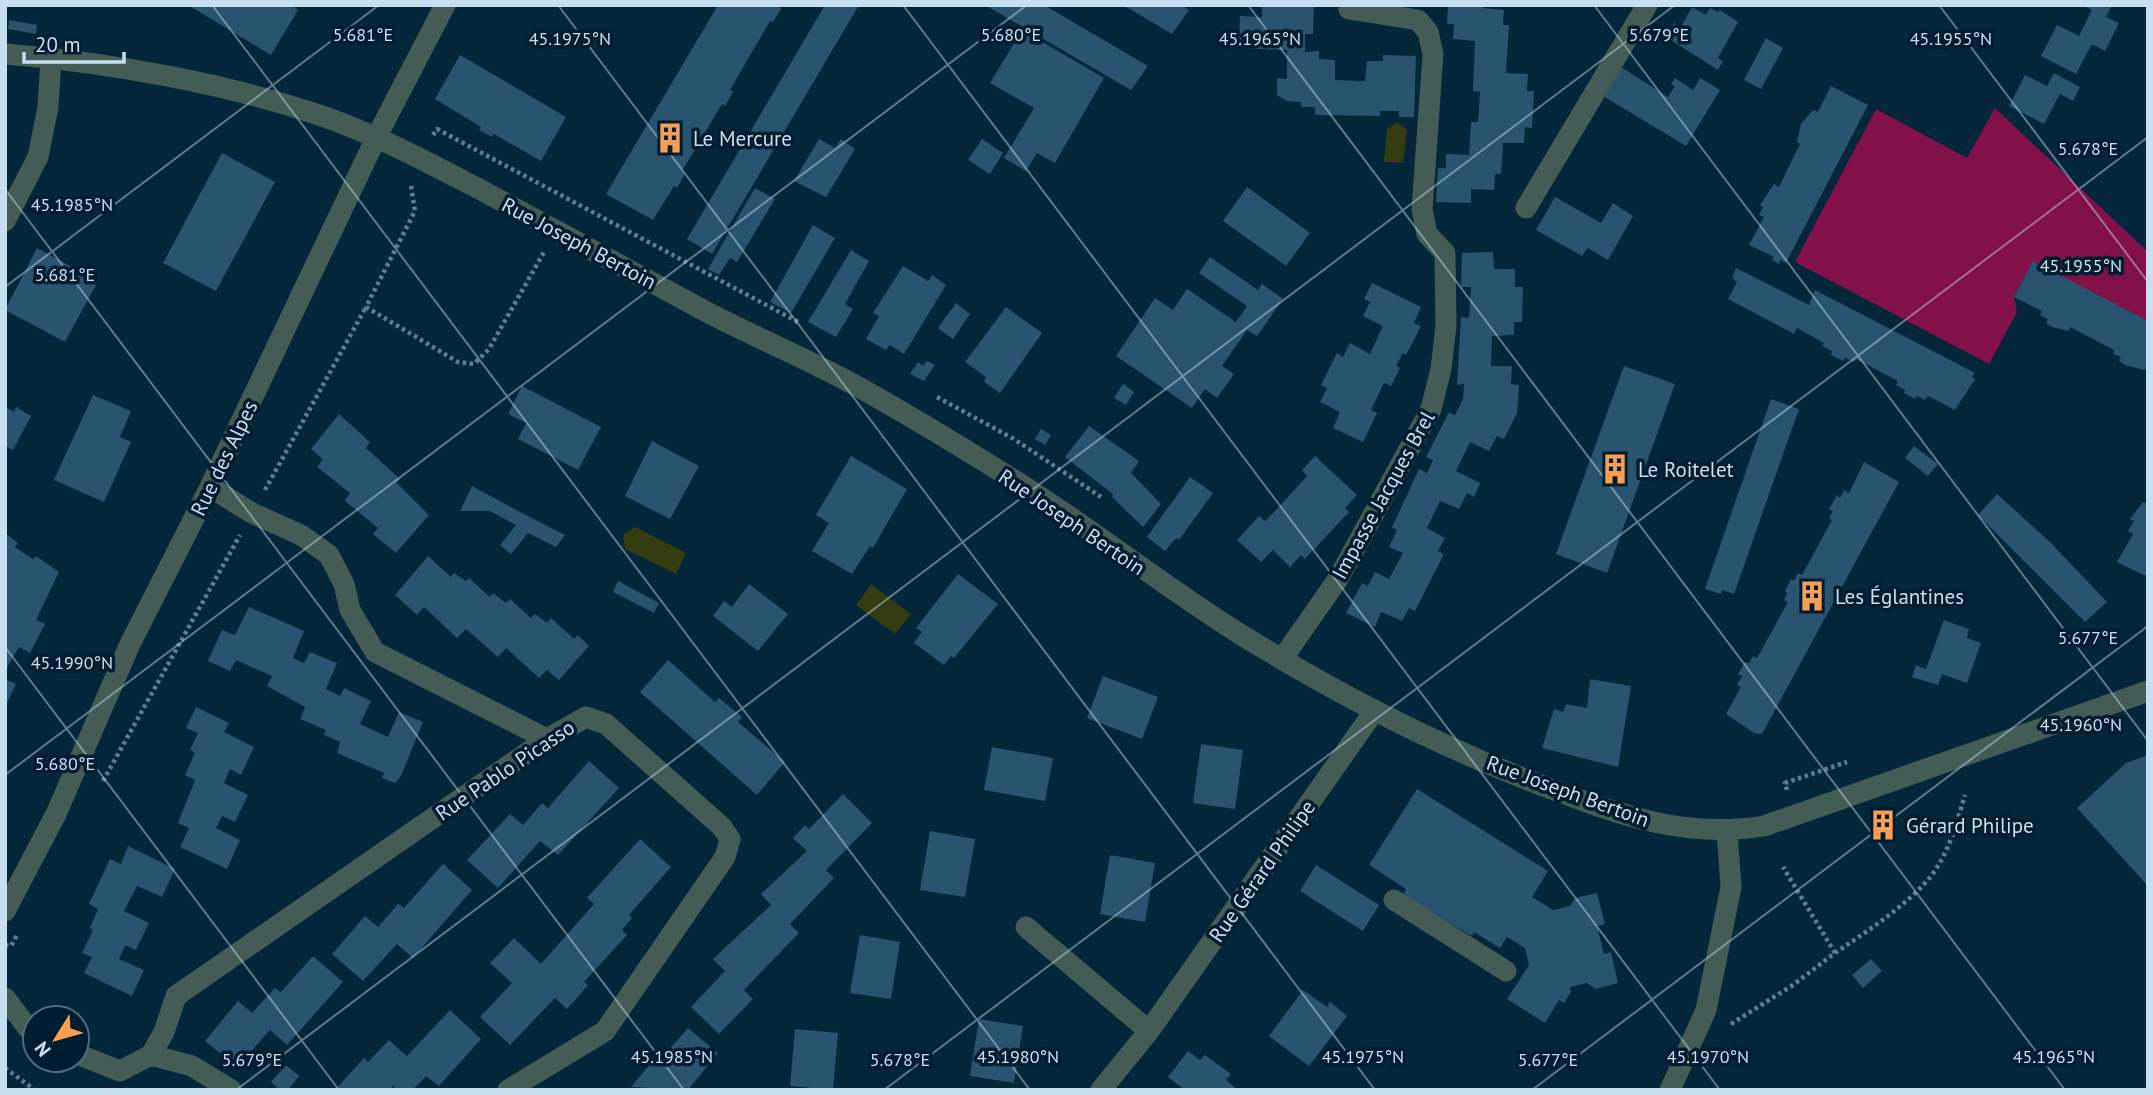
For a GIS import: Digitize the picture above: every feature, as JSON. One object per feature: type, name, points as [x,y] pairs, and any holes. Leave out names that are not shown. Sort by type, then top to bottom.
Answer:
[{"type":"street","name":"Rue des Alpes","points":[[5,911],[56,814],[130,644],[210,488],[376,138],[446,5]]},
{"type":"street","points":[[1526,208],[1647,5]]},
{"type":"street","name":"Impasse Jacques Brel","points":[[1282,659],[1338,579],[1431,409],[1441,369],[1447,326],[1445,253],[1427,234],[1422,209],[1433,54],[1428,32],[1418,20],[1349,9]]},
{"type":"street","name":"Rue Joseph Bertoin","points":[[5,54],[51,58],[197,83],[319,115],[376,138],[475,187],[709,313],[866,391],[1025,487],[1156,580],[1282,659],[1375,710],[1445,744],[1569,796],[1676,827],[1727,832],[1764,826],[2148,691]]},
{"type":"street","points":[[5,221],[38,157],[48,107],[51,58]]},
{"type":"street","points":[[210,488],[252,513],[301,535],[329,555],[344,584],[350,610],[375,652],[547,739]]},
{"type":"street","name":"Rue Gérard Philipe","points":[[1101,1090],[1149,1031],[1375,710]]},
{"type":"street","name":"Rue Pablo Picasso","points":[[151,1055],[164,1032],[176,996],[547,739],[586,717],[606,724],[722,827],[730,839],[725,857],[605,1031],[508,1090]]},
{"type":"street","points":[[1670,1090],[1706,1010],[1731,887],[1727,832]]},
{"type":"street","points":[[1394,900],[1506,971]]},
{"type":"street","points":[[1026,927],[1149,1031]]},
{"type":"street","points":[[5,998],[21,1019]]},
{"type":"street","points":[[91,1060],[120,1071],[151,1055],[192,1066],[231,1090]]},
{"type":"path","points":[[98,790],[366,307],[415,211]]},
{"type":"path","points":[[366,307],[458,362],[474,365],[489,349],[548,245]]},
{"type":"path","points":[[1724,1032],[1733,1022],[1793,985],[1872,928],[1926,882],[1951,841],[1965,795]]},
{"type":"path","points":[[1783,867],[1835,953]]},
{"type":"path","points":[[5,945],[11,946],[18,934]]},
{"type":"path","points":[[5,1068],[35,1090]]},
{"type":"shaded area","points":[[1995,108],[2148,252],[2148,321],[2033,262],[2014,297],[2017,312],[1989,364],[1795,262],[1876,109],[1967,158]]},
{"type":"shaded area","points":[[1397,122],[1407,130],[1403,163],[1384,162],[1387,129]]},
{"type":"shaded area","points":[[635,527],[686,553],[676,574],[625,549],[623,535]]},
{"type":"shaded area","points":[[871,584],[911,614],[895,634],[856,605]]},
{"type":"building","points":[[188,5],[291,5],[298,10],[271,55]]},
{"type":"building","name":"Le Mercure","points":[[718,5],[779,5],[781,9],[773,22],[770,21],[730,90],[733,92],[725,106],[722,104],[682,171],[685,174],[677,188],[674,186],[653,220],[606,194]]},
{"type":"building","points":[[825,5],[859,5],[712,254],[687,239]]},
{"type":"building","points":[[985,5],[1044,5],[1148,66],[1131,90]]},
{"type":"building","points":[[1123,5],[1181,5],[1189,10],[1172,34]]},
{"type":"building","points":[[1262,5],[1314,5],[1313,34],[1305,34],[1305,52],[1319,51],[1319,59],[1335,60],[1335,80],[1365,81],[1367,61],[1383,61],[1383,55],[1416,56],[1414,117],[1399,117],[1399,111],[1380,111],[1380,116],[1315,115],[1315,107],[1301,107],[1301,102],[1287,101],[1277,95],[1277,78],[1287,79],[1287,50],[1239,48],[1240,16],[1262,17]]},
{"type":"building","points":[[1448,5],[1483,5],[1483,8],[1504,10],[1503,25],[1509,25],[1506,73],[1528,74],[1527,91],[1534,91],[1532,128],[1525,127],[1524,143],[1503,143],[1501,174],[1495,174],[1494,190],[1471,189],[1471,203],[1436,202],[1438,168],[1446,168],[1446,154],[1469,155],[1471,122],[1478,122],[1480,92],[1473,91],[1475,41],[1453,39],[1454,24],[1447,24]]},
{"type":"building","points":[[2083,5],[2112,5],[2106,17],[2119,23],[2105,51],[2092,44],[2076,74],[2041,56],[2057,25],[2079,36],[2092,10]]},
{"type":"building","points":[[1692,7],[1706,15],[1710,8],[1718,12],[1720,10],[1738,22],[1718,58],[1723,61],[1718,70],[1666,37],[1674,23],[1681,27]]},
{"type":"building","points":[[9,20],[37,25],[36,34],[8,29]]},
{"type":"building","points":[[1022,30],[1104,78],[1055,163],[1037,153],[1026,171],[1004,158],[1034,108],[990,83]]},
{"type":"building","points":[[1766,38],[1783,48],[1761,89],[1744,80]]},
{"type":"building","points":[[460,55],[566,117],[541,161],[494,134],[492,137],[479,130],[481,127],[435,99]]},
{"type":"building","points":[[1621,67],[1668,97],[1675,86],[1671,84],[1675,78],[1693,90],[1700,78],[1720,90],[1686,146],[1603,96]]},
{"type":"building","points":[[2054,73],[2080,87],[2073,101],[2060,94],[2044,124],[2009,106],[2025,75],[2047,86]]},
{"type":"building","points":[[1831,86],[1868,105],[1786,263],[1780,260],[1779,264],[1772,260],[1774,257],[1749,245],[1764,217],[1759,215],[1763,207],[1760,205],[1774,184],[1779,187],[1800,144],[1797,142],[1801,124],[1813,110],[1818,112]]},
{"type":"building","points":[[819,139],[835,148],[841,139],[855,149],[826,197],[794,181]]},
{"type":"building","points":[[982,139],[1003,153],[990,174],[968,160]]},
{"type":"building","points":[[222,153],[275,182],[216,291],[163,263]]},
{"type":"building","points":[[1247,187],[1310,233],[1286,266],[1223,221]]},
{"type":"building","points":[[755,188],[775,199],[737,262],[730,258],[719,275],[708,269]]},
{"type":"building","points":[[1555,197],[1601,223],[1613,203],[1633,216],[1608,260],[1588,248],[1582,256],[1536,230]]},
{"type":"building","points":[[813,225],[835,238],[791,313],[770,302]]},
{"type":"building","points":[[37,248],[98,281],[65,342],[5,310]]},
{"type":"building","points":[[851,250],[869,261],[845,304],[853,309],[836,337],[808,322]]},
{"type":"building","points":[[1493,252],[1494,269],[1515,269],[1515,287],[1523,287],[1522,322],[1514,322],[1514,335],[1492,336],[1491,366],[1512,366],[1511,384],[1519,385],[1517,413],[1504,439],[1497,436],[1489,451],[1470,442],[1456,471],[1480,483],[1474,497],[1467,493],[1459,509],[1440,501],[1427,528],[1445,538],[1438,551],[1444,554],[1415,611],[1409,608],[1402,621],[1381,612],[1375,627],[1346,613],[1362,583],[1368,586],[1375,572],[1389,579],[1403,553],[1389,547],[1397,530],[1392,527],[1419,469],[1427,473],[1433,460],[1426,457],[1449,412],[1455,415],[1463,399],[1464,384],[1457,385],[1461,317],[1469,318],[1471,287],[1461,287],[1462,253]]},
{"type":"building","points":[[1210,257],[1258,290],[1262,284],[1283,299],[1257,336],[1247,330],[1222,366],[1234,374],[1217,398],[1205,389],[1192,408],[1116,356],[1155,298],[1173,310],[1187,289],[1236,322],[1247,306],[1199,273]]},
{"type":"building","points":[[2033,261],[2148,321],[2148,368],[2144,370],[2125,365],[2119,361],[2121,357],[2113,354],[2114,350],[2070,327],[2069,331],[2052,327],[2046,323],[2048,319],[2040,315],[2042,311],[2014,297]]},
{"type":"building","points":[[903,266],[928,281],[932,275],[946,285],[904,354],[890,345],[886,350],[866,339],[879,316],[873,313]]},
{"type":"building","points":[[1736,268],[1809,305],[1815,290],[1975,373],[1972,377],[1975,379],[1955,410],[1928,396],[1925,400],[1917,396],[1915,399],[1896,385],[1898,381],[1856,359],[1854,362],[1845,358],[1843,361],[1831,355],[1832,351],[1822,346],[1824,343],[1797,328],[1794,334],[1728,299],[1737,282],[1732,278]]},
{"type":"building","points":[[1372,283],[1421,307],[1414,323],[1421,326],[1406,355],[1403,353],[1396,366],[1400,368],[1391,386],[1384,383],[1371,410],[1377,413],[1363,442],[1333,428],[1340,412],[1320,402],[1327,388],[1321,385],[1337,353],[1343,357],[1350,343],[1370,354],[1383,326],[1363,316],[1370,302],[1364,299]]},
{"type":"building","points":[[956,303],[970,314],[953,339],[938,328]]},
{"type":"building","points":[[1006,307],[1042,333],[1000,393],[984,382],[986,377],[965,362]]},
{"type":"building","points":[[927,361],[935,365],[924,381],[910,374],[918,362],[923,366]]},
{"type":"building","name":"Le Roitelet","points":[[1624,366],[1675,384],[1607,573],[1556,554]]},
{"type":"building","points":[[1123,384],[1134,392],[1126,405],[1114,398]]},
{"type":"building","points":[[522,386],[601,427],[578,470],[518,439],[526,423],[508,414]]},
{"type":"building","points":[[93,395],[131,411],[120,437],[131,442],[104,502],[54,480]]},
{"type":"building","points":[[1771,399],[1799,409],[1734,594],[1722,590],[1721,594],[1705,589]]},
{"type":"building","points":[[5,407],[14,412],[16,407],[31,416],[13,450],[5,446]]},
{"type":"building","points":[[339,414],[370,442],[366,448],[400,479],[397,483],[429,515],[396,553],[373,534],[378,528],[345,501],[350,493],[317,467],[323,459],[311,449]]},
{"type":"building","points":[[1089,426],[1139,461],[1131,473],[1161,504],[1143,527],[1112,497],[1113,494],[1065,457]]},
{"type":"building","points":[[1041,429],[1051,435],[1045,445],[1035,439]]},
{"type":"building","points":[[652,441],[699,466],[670,519],[625,496]]},
{"type":"building","points":[[1914,446],[1938,464],[1928,476],[1905,458]]},
{"type":"building","points":[[851,456],[907,489],[873,548],[870,546],[852,574],[812,551],[829,523],[816,515]]},
{"type":"building","points":[[1315,456],[1357,495],[1345,508],[1349,512],[1305,559],[1301,555],[1290,567],[1273,550],[1261,562],[1237,540],[1259,516],[1265,521],[1276,510],[1307,476],[1302,470]]},
{"type":"building","name":"Les Églantines","points":[[1864,462],[1899,482],[1762,734],[1754,733],[1726,714],[1741,687],[1737,685],[1742,676],[1738,674],[1745,662],[1749,663],[1753,656],[1757,658],[1788,602],[1784,600],[1787,593],[1785,591],[1791,579],[1794,581],[1798,573],[1802,575],[1832,520],[1829,518],[1833,511],[1829,509],[1837,495],[1840,498],[1844,490],[1849,493]]},
{"type":"building","points":[[1190,477],[1213,493],[1179,540],[1176,538],[1165,551],[1147,537]]},
{"type":"building","points":[[472,486],[565,535],[556,547],[528,533],[511,554],[500,545],[516,525],[490,511],[460,511]]},
{"type":"building","points":[[1997,494],[2051,543],[2107,602],[2085,622],[1978,515]]},
{"type":"building","points":[[2143,502],[2148,504],[2148,577],[2117,562],[2133,534],[2128,531],[2134,521],[2130,519]]},
{"type":"building","points":[[5,533],[18,543],[15,547],[33,559],[36,556],[59,572],[36,620],[45,624],[30,653],[19,647],[5,671]]},
{"type":"building","points":[[428,556],[451,577],[454,573],[466,581],[469,578],[490,597],[493,593],[506,603],[510,599],[531,618],[535,614],[547,623],[551,618],[574,639],[578,635],[589,646],[559,680],[547,670],[539,678],[506,648],[498,657],[466,629],[457,638],[424,607],[417,615],[395,595]]},
{"type":"building","points":[[958,574],[998,604],[954,658],[951,656],[944,665],[914,643],[922,632],[916,628]]},
{"type":"building","points":[[618,581],[659,603],[654,613],[613,592]]},
{"type":"building","points":[[749,584],[788,614],[758,651],[713,616],[724,601],[732,607]]},
{"type":"building","points":[[249,607],[304,631],[293,658],[304,663],[310,652],[337,663],[326,689],[340,696],[344,688],[371,701],[360,724],[388,737],[399,712],[423,722],[401,776],[395,783],[382,778],[384,773],[337,753],[340,742],[324,735],[326,730],[300,719],[305,707],[267,686],[272,676],[236,660],[230,671],[208,661],[222,630],[235,635]]},
{"type":"building","points":[[1944,620],[1969,629],[1967,638],[1981,643],[1967,683],[1942,674],[1938,685],[1912,677],[1916,665],[1926,669]]},
{"type":"building","points":[[668,660],[715,702],[719,698],[742,717],[738,722],[785,762],[757,795],[640,692]]},
{"type":"building","points":[[1103,676],[1158,697],[1142,739],[1087,718]]},
{"type":"building","points":[[5,679],[16,684],[5,707]]},
{"type":"building","points":[[1590,679],[1631,686],[1618,767],[1542,748],[1554,709],[1563,712],[1566,704],[1587,708]]},
{"type":"building","points":[[196,707],[229,723],[224,732],[254,747],[241,775],[230,769],[224,783],[248,795],[235,822],[222,816],[216,828],[240,840],[227,869],[180,847],[189,828],[178,823],[195,780],[185,775],[195,753],[190,750],[198,733],[186,728]]},
{"type":"building","points":[[1201,744],[1243,750],[1235,809],[1193,803]]},
{"type":"building","points":[[992,747],[1053,758],[1045,801],[984,790]]},
{"type":"building","points":[[2148,755],[2148,886],[2077,808],[2126,763]]},
{"type":"building","points":[[589,761],[619,788],[558,855],[540,841],[498,888],[467,860],[510,814],[523,825],[542,803],[548,808]]},
{"type":"building","points":[[1417,789],[1548,871],[1532,897],[1553,910],[1570,906],[1575,898],[1597,893],[1605,924],[1597,926],[1604,954],[1611,952],[1618,983],[1596,989],[1587,983],[1570,987],[1571,992],[1564,1003],[1559,1000],[1545,1023],[1507,999],[1529,965],[1525,948],[1507,937],[1500,948],[1474,932],[1472,936],[1403,895],[1406,889],[1369,865]]},
{"type":"building","points":[[843,794],[872,823],[826,870],[834,878],[790,924],[799,933],[744,990],[753,999],[719,1034],[691,1007],[725,971],[713,959],[771,905],[761,894],[807,851],[793,838],[805,825],[809,829]]},
{"type":"building","name":"Gérard Philipe","points":[[1891,816],[1895,827],[1874,834],[1871,823]]},
{"type":"building","points":[[930,831],[975,839],[965,897],[920,890]]},
{"type":"building","points":[[640,839],[671,867],[629,915],[632,918],[622,930],[627,935],[584,982],[588,985],[577,998],[567,1009],[555,998],[510,1045],[480,1017],[512,983],[490,963],[514,938],[541,964],[594,904],[587,898]]},
{"type":"building","points":[[128,846],[175,869],[162,897],[137,886],[124,911],[149,923],[136,950],[125,945],[119,959],[144,970],[132,996],[84,973],[92,957],[82,953],[93,930],[90,928],[98,909],[89,904],[110,859],[121,864]]},
{"type":"building","points":[[1110,855],[1155,863],[1145,922],[1100,914]]},
{"type":"building","points":[[443,864],[472,890],[413,958],[397,944],[363,981],[332,954],[365,916],[378,927],[398,904],[404,908]]},
{"type":"building","points":[[1316,865],[1379,905],[1363,931],[1300,891]]},
{"type":"building","points":[[860,935],[900,942],[891,999],[850,993]]},
{"type":"building","points":[[313,956],[343,982],[287,1045],[270,1030],[237,1067],[205,1041],[238,1001],[252,1013],[275,988],[281,992]]},
{"type":"building","points":[[1871,959],[1882,971],[1863,988],[1852,975]]},
{"type":"building","points":[[1303,990],[1327,1007],[1330,1002],[1347,1016],[1309,1066],[1269,1036]]},
{"type":"building","points":[[450,1010],[481,1039],[439,1086],[426,1076],[413,1090],[397,1090],[393,1086],[389,1090],[335,1090],[364,1058],[368,1062],[389,1040],[407,1056]]},
{"type":"building","points":[[979,1019],[1023,1026],[1014,1083],[970,1076]]},
{"type":"building","points":[[688,1028],[718,1053],[688,1090],[631,1087],[651,1063],[655,1066]]},
{"type":"building","points":[[795,1029],[838,1033],[833,1090],[790,1086]]},
{"type":"building","points":[[1188,1051],[1200,1060],[1205,1055],[1231,1074],[1226,1080],[1238,1090],[1185,1090],[1168,1077]]},
{"type":"building","points":[[286,1065],[299,1076],[288,1090],[280,1090],[271,1082]]},
{"type":"place","name":"Le Mercure","points":[[670,138]]},
{"type":"place","name":"Le Roitelet","points":[[1615,469]]},
{"type":"place","name":"Les Églantines","points":[[1812,596]]},
{"type":"place","name":"Gérard Philipe","points":[[1883,825]]}]
